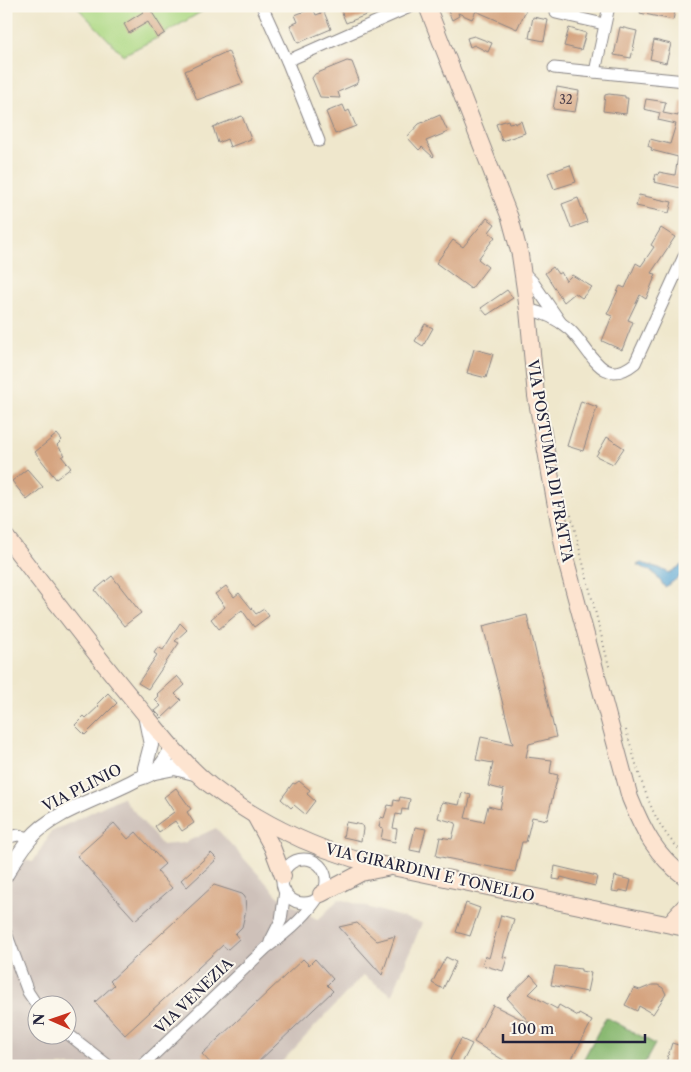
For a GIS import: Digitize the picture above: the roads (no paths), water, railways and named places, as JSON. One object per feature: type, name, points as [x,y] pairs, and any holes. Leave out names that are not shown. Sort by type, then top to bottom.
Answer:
[{"type":"main road","name":"VIA POSTUMIA DI FRATTA","points":[[427,6],[510,218],[524,273],[536,396],[566,561],[630,798],[644,832],[660,855],[683,878]]},
{"type":"main road","name":"VIA GIRARDINI E TONELLO","points":[[6,537],[112,675],[172,747],[198,774],[255,816],[305,842],[354,858],[656,922],[682,917]]},
{"type":"main road","points":[[255,816],[272,846],[284,883]]},
{"type":"main road","points":[[320,895],[361,873],[394,867]]},
{"type":"street","points":[[262,6],[287,61],[319,142]]},
{"type":"street","points":[[287,61],[412,6]]},
{"type":"street","points":[[595,72],[609,6]]},
{"type":"street","points":[[556,13],[604,24]]},
{"type":"street","points":[[554,68],[685,81]]},
{"type":"street","points":[[528,310],[539,312],[562,324],[571,331],[600,367],[608,372],[617,373],[628,369],[635,363],[685,254]]},
{"type":"street","points":[[524,273],[532,281],[562,324]]},
{"type":"street","points":[[145,715],[151,745],[146,773],[175,768],[198,774]]},
{"type":"street","name":"VIA PLINIO","points":[[6,875],[30,838],[56,818],[146,773],[158,753],[172,747]]},
{"type":"street","points":[[6,838],[18,835],[30,838]]},
{"type":"street","points":[[301,859],[313,861],[319,865],[325,876],[324,889],[320,895],[310,902],[298,902],[293,899],[284,883],[285,870],[295,861],[301,859]]},
{"type":"street","name":"VIA VENEZIA","points":[[266,948],[281,920],[284,883]]},
{"type":"street","name":"VIA VENEZIA","points":[[142,1066],[266,948],[277,940],[313,905],[320,895]]},
{"type":"street","points":[[6,933],[29,994]]},
{"type":"street","points":[[78,1042],[109,1066]]},
{"type":"water","points":[[641,563],[669,573],[685,563],[685,573],[665,587],[653,572],[637,565]]}]
